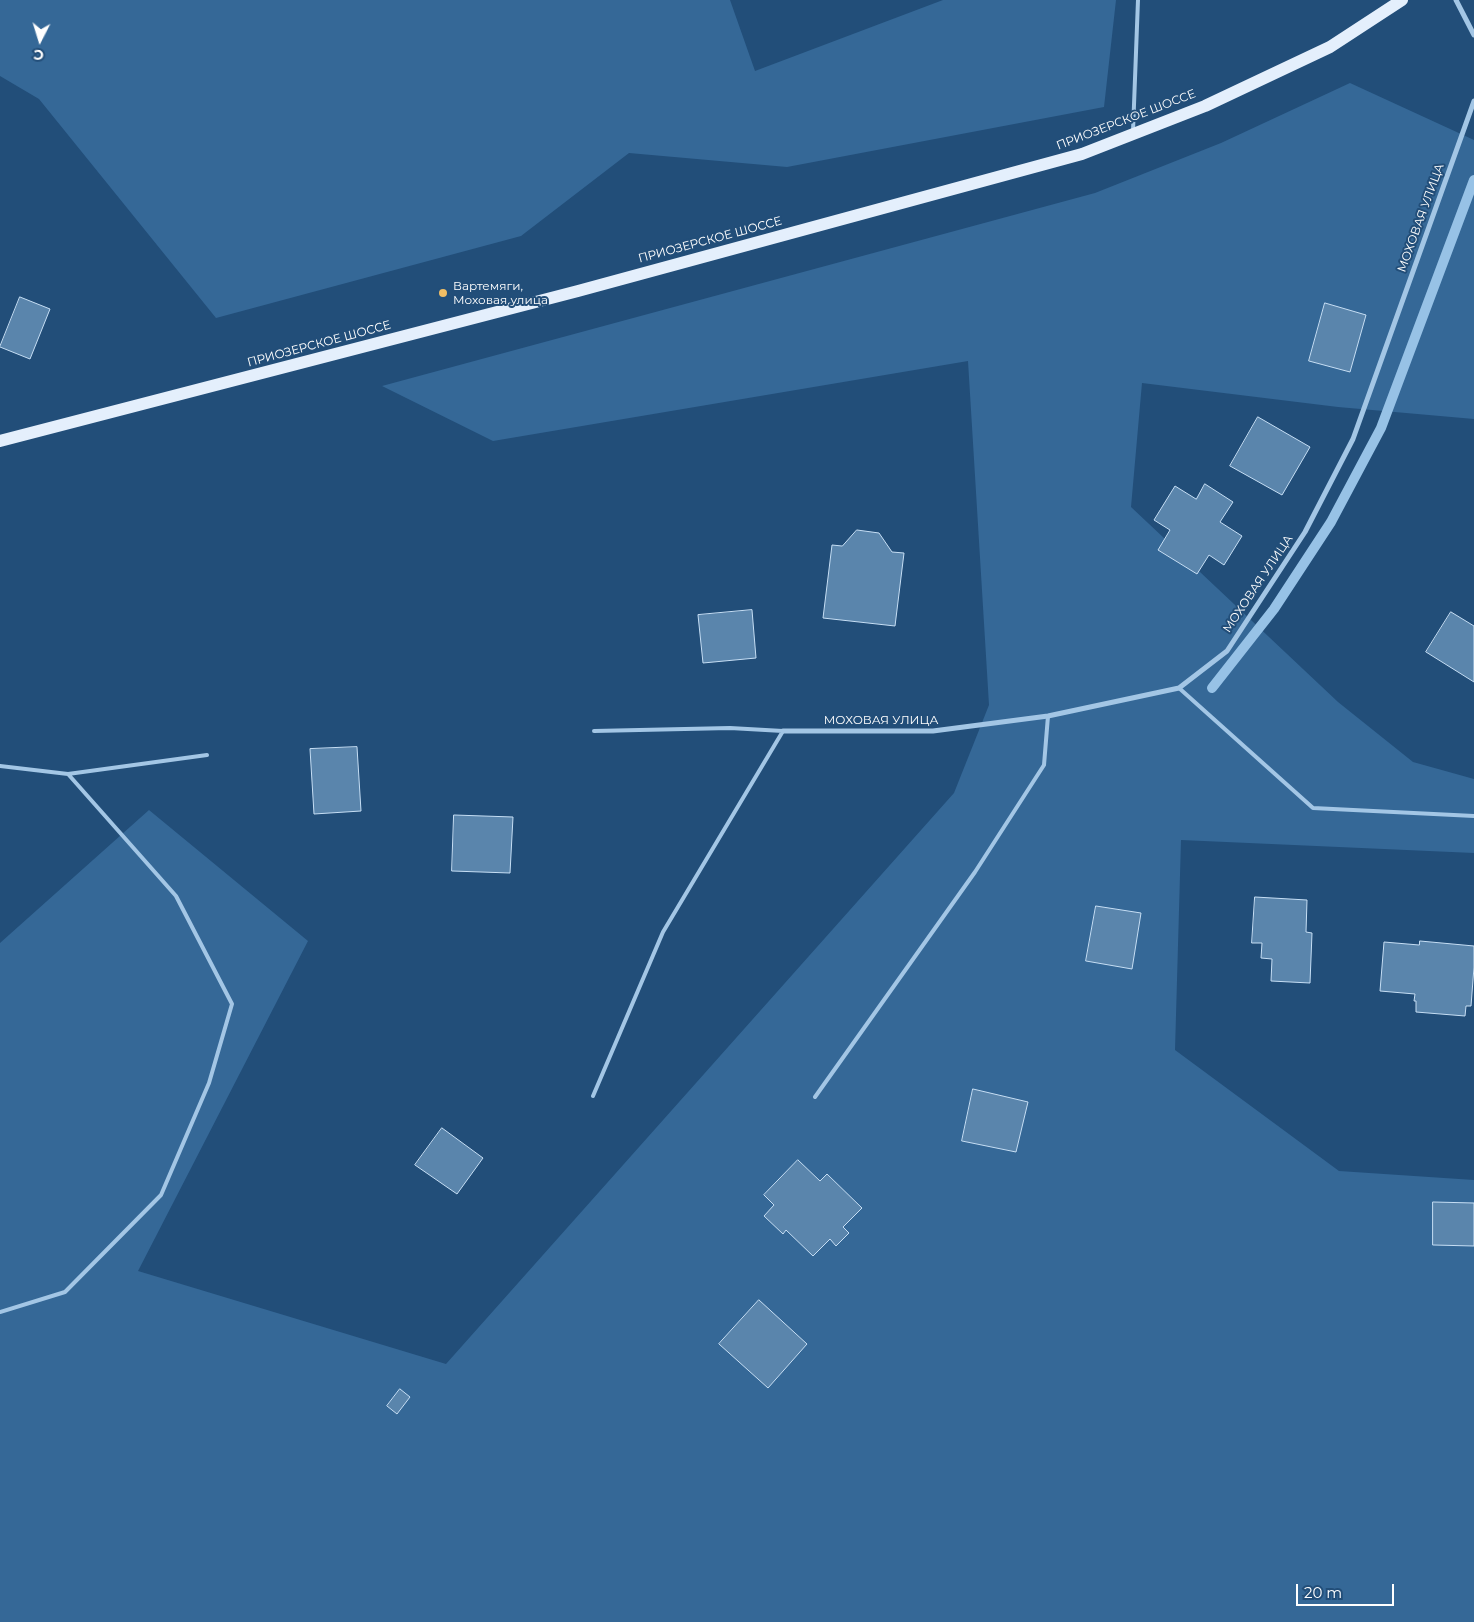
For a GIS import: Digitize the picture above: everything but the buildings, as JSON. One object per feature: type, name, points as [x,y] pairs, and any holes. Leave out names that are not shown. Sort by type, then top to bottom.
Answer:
[{"type":"main road","name":"ПРИОЗЕРСКОЕ ШОССЕ","points":[[0,441],[559,296],[1072,157],[1205,106],[1330,47],[1402,0]]},
{"type":"street","points":[[1456,0],[1474,35]]},
{"type":"street","name":"МОХОВАЯ УЛИЦА","points":[[784,731],[934,731],[1048,716],[1179,688],[1226,651],[1305,532],[1353,439],[1474,101]]},
{"type":"lane","points":[[1133,134],[1138,0]]},
{"type":"lane","points":[[1179,688],[1313,808],[1474,816]]},
{"type":"lane","points":[[815,1097],[975,872],[1044,765],[1048,716]]},
{"type":"lane","points":[[593,1096],[663,932],[784,731],[730,728],[594,730]]},
{"type":"lane","points":[[0,766],[68,774],[206,755]]},
{"type":"lane","points":[[0,1312],[65,1292],[161,1195],[209,1083],[232,1004],[176,896],[68,774]]},
{"type":"shaded area","points":[[0,0],[730,0],[755,71],[943,0],[1116,0],[1104,107],[787,167],[629,153],[521,236],[216,318],[39,99],[0,76]]},
{"type":"shaded area","points":[[1350,83],[1474,140],[1474,419],[1338,407],[1142,383],[1131,507],[1338,702],[1413,762],[1474,779],[1474,853],[1181,840],[1175,1050],[1339,1171],[1474,1180],[1474,1622],[0,1622],[0,943],[149,810],[308,941],[138,1271],[446,1364],[954,793],[989,705],[968,361],[493,441],[382,386],[1095,193],[1221,143]]},
{"type":"waterway","points":[[1212,688],[1274,609],[1331,522],[1381,428],[1474,180]]},
{"type":"place","name":"Вартемяги, Моховая улица","points":[[443,293]]}]
